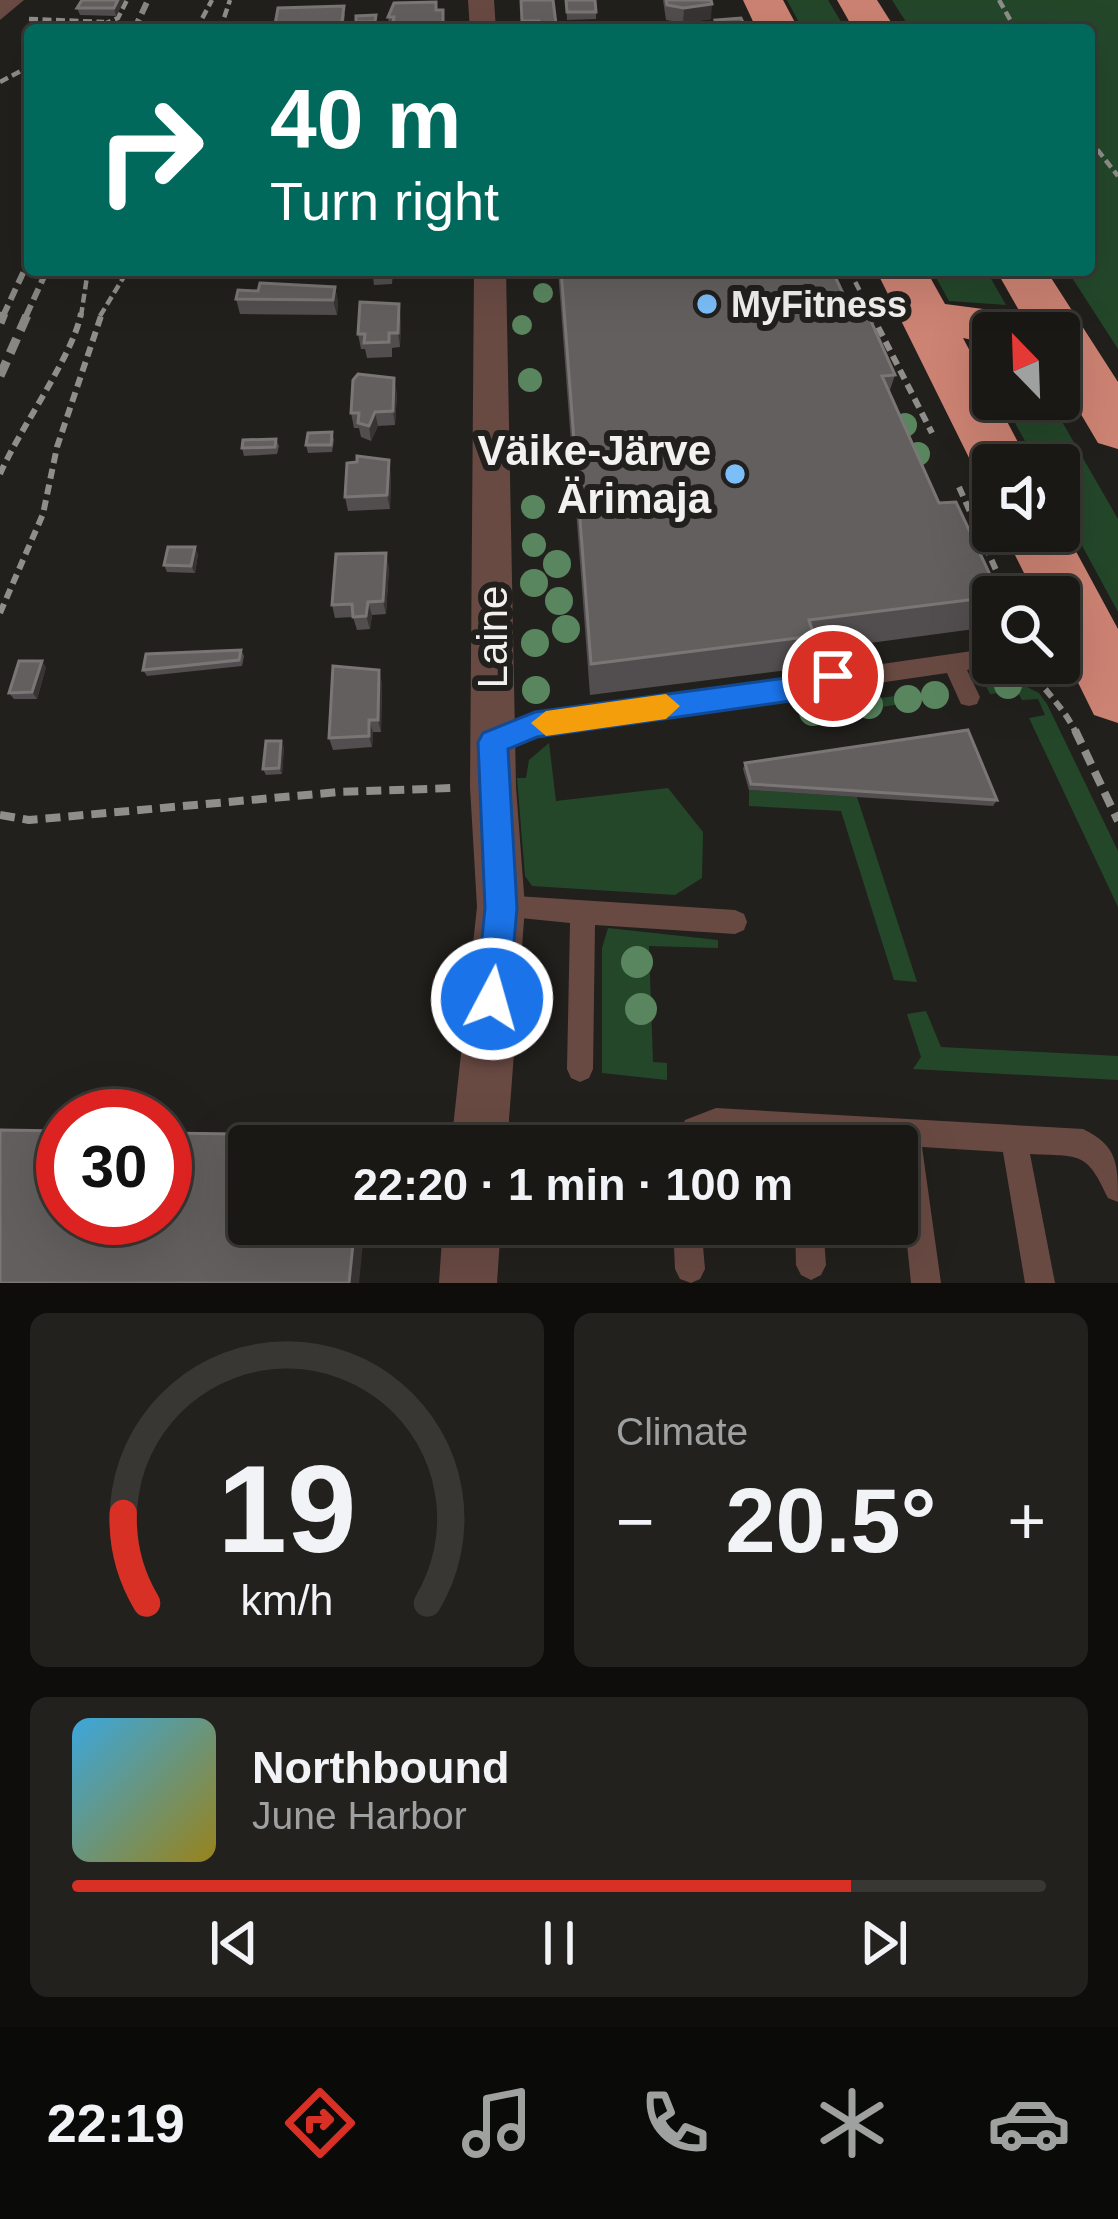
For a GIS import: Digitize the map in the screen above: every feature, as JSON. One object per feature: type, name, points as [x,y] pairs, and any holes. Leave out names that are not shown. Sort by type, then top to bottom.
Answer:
[{"type":"highway","points":[[904,276],[928,324],[972,455]]},
{"type":"highway","points":[[1024,276],[1039,312]]},
{"type":"highway","points":[[928,324],[972,323]]},
{"type":"highway","points":[[1080,379],[1118,428]]},
{"type":"highway","points":[[1043,552],[1090,662]]},
{"type":"street","name":"Laine","points":[[480,1125],[501,908],[493,787],[490,276]]},
{"type":"street","points":[[468,1283],[471,1245]]},
{"type":"lane","points":[[493,742],[535,724],[972,659]]},
{"type":"lane","points":[[952,662],[968,697]]},
{"type":"lane","points":[[501,908],[735,922]]},
{"type":"lane","points":[[580,1069],[583,910]]},
{"type":"lane","points":[[918,1134],[1083,1143],[1104,1158],[1118,1188]]},
{"type":"lane","points":[[1014,1139],[1040,1283]]},
{"type":"lane","points":[[918,1223],[926,1283]]},
{"type":"lane","points":[[688,1245],[690,1269]]},
{"type":"lane","points":[[810,1245],[811,1265]]},
{"type":"path","points":[[100,24],[118,18],[127,0]]},
{"type":"path","points":[[11,10],[104,22]]},
{"type":"path","points":[[1095,147],[1118,176]]},
{"type":"path","points":[[0,473],[21,425],[78,332],[87,276]]},
{"type":"path","points":[[0,613],[43,514],[58,447],[100,317],[124,276]]},
{"type":"path","points":[[852,276],[935,438]]},
{"type":"path","points":[[1038,684],[1062,704],[1118,821]]},
{"type":"path","points":[[0,815],[29,820],[339,792],[493,787]]},
{"type":"green space","points":[[787,0],[828,0],[842,24],[800,24]]},
{"type":"green space","points":[[892,0],[1118,0],[1118,349],[1071,276],[1095,276],[1095,24],[907,24]]},
{"type":"green space","points":[[935,276],[989,276],[1006,305],[949,301]]},
{"type":"green space","points":[[1013,420],[1061,420],[1075,444],[1027,444]]},
{"type":"green space","points":[[1080,453],[1118,519],[1118,612],[1080,542]]},
{"type":"green space","points":[[985,684],[1021,684],[1039,693],[1047,704],[1118,851],[1118,907],[1029,718],[1045,715],[1038,699],[1022,700],[1017,691],[990,694]]},
{"type":"green space","points":[[946,689],[948,697],[814,717],[793,710]]},
{"type":"green space","points":[[549,743],[556,801],[668,788],[703,832],[702,878],[675,895],[532,886],[525,876],[517,778],[526,778],[529,760]]},
{"type":"green space","points":[[749,790],[857,797],[917,982],[894,980],[841,811],[749,806]]},
{"type":"green space","points":[[608,928],[718,940],[718,948],[649,946],[653,1062],[667,1063],[667,1080],[602,1073],[602,948]]},
{"type":"green space","points":[[926,1011],[941,1047],[1118,1056],[1118,1080],[913,1069],[921,1057],[907,1014]]},
{"type":"building","points":[[82,0],[118,0],[114,8],[77,8]]},
{"type":"building","points":[[521,0],[553,0],[556,24],[522,21]]},
{"type":"building","points":[[566,0],[595,0],[596,12],[567,12]]},
{"type":"building","points":[[666,0],[711,0],[712,4],[684,8],[667,5]]},
{"type":"building","points":[[436,2],[436,10],[443,10],[443,24],[393,23],[394,17],[388,17],[394,3]]},
{"type":"building","points":[[344,6],[342,24],[275,24],[278,8]]},
{"type":"building","points":[[376,15],[375,22],[356,22],[356,16]]},
{"type":"building","points":[[741,18],[744,24],[717,24],[715,20]]},
{"type":"building","name":"Väike-Järve Ärimaja","points":[[561,276],[835,276],[856,321],[870,319],[895,375],[882,376],[939,503],[956,502],[972,536],[972,552],[979,552],[991,576],[972,576],[972,600],[809,620],[814,636],[591,664]]},
{"type":"building","points":[[260,283],[335,287],[333,300],[236,299],[238,290],[258,291]]},
{"type":"building","points":[[360,302],[399,304],[398,333],[389,333],[389,342],[364,343],[365,334],[358,334]]},
{"type":"building","points":[[358,374],[394,378],[393,411],[375,412],[369,426],[358,423],[359,413],[351,413],[353,380]]},
{"type":"building","points":[[332,432],[331,445],[306,445],[308,433]]},
{"type":"building","points":[[276,439],[275,447],[242,448],[243,440]]},
{"type":"building","points":[[357,456],[389,460],[387,495],[345,497],[347,463],[357,462]]},
{"type":"building","points":[[168,547],[195,547],[191,566],[164,565]]},
{"type":"building","points":[[386,553],[383,601],[368,602],[366,616],[353,617],[352,604],[332,605],[336,554]]},
{"type":"building","points":[[241,650],[239,660],[143,670],[146,654]]},
{"type":"building","points":[[19,661],[42,661],[32,692],[9,693]]},
{"type":"building","points":[[333,666],[379,670],[378,720],[369,720],[369,736],[329,738]]},
{"type":"building","points":[[968,730],[997,800],[751,784],[745,763]]},
{"type":"building","points":[[266,741],[281,741],[279,768],[263,769]]},
{"type":"building","points":[[0,1130],[36,1131],[36,1245],[192,1245],[192,1133],[228,1134],[228,1245],[353,1245],[349,1283],[0,1283]]},
{"type":"railway","points":[[137,24],[148,0]]},
{"type":"railway","points":[[3,316],[24,271]]},
{"type":"railway","points":[[26,316],[44,276]]},
{"type":"railway","points":[[0,323],[4,313]]},
{"type":"railway","points":[[0,376],[28,313]]},
{"type":"slow traffic","points":[[546,723],[666,706]]},
{"type":"place","name":"MyFitness","points":[[707,304]]},
{"type":"place","name":"Väike-Järve Ärimaja","points":[[735,474]]},
{"type":"route","points":[[492,999],[501,908],[493,742],[535,724],[812,686],[833,676]]}]
